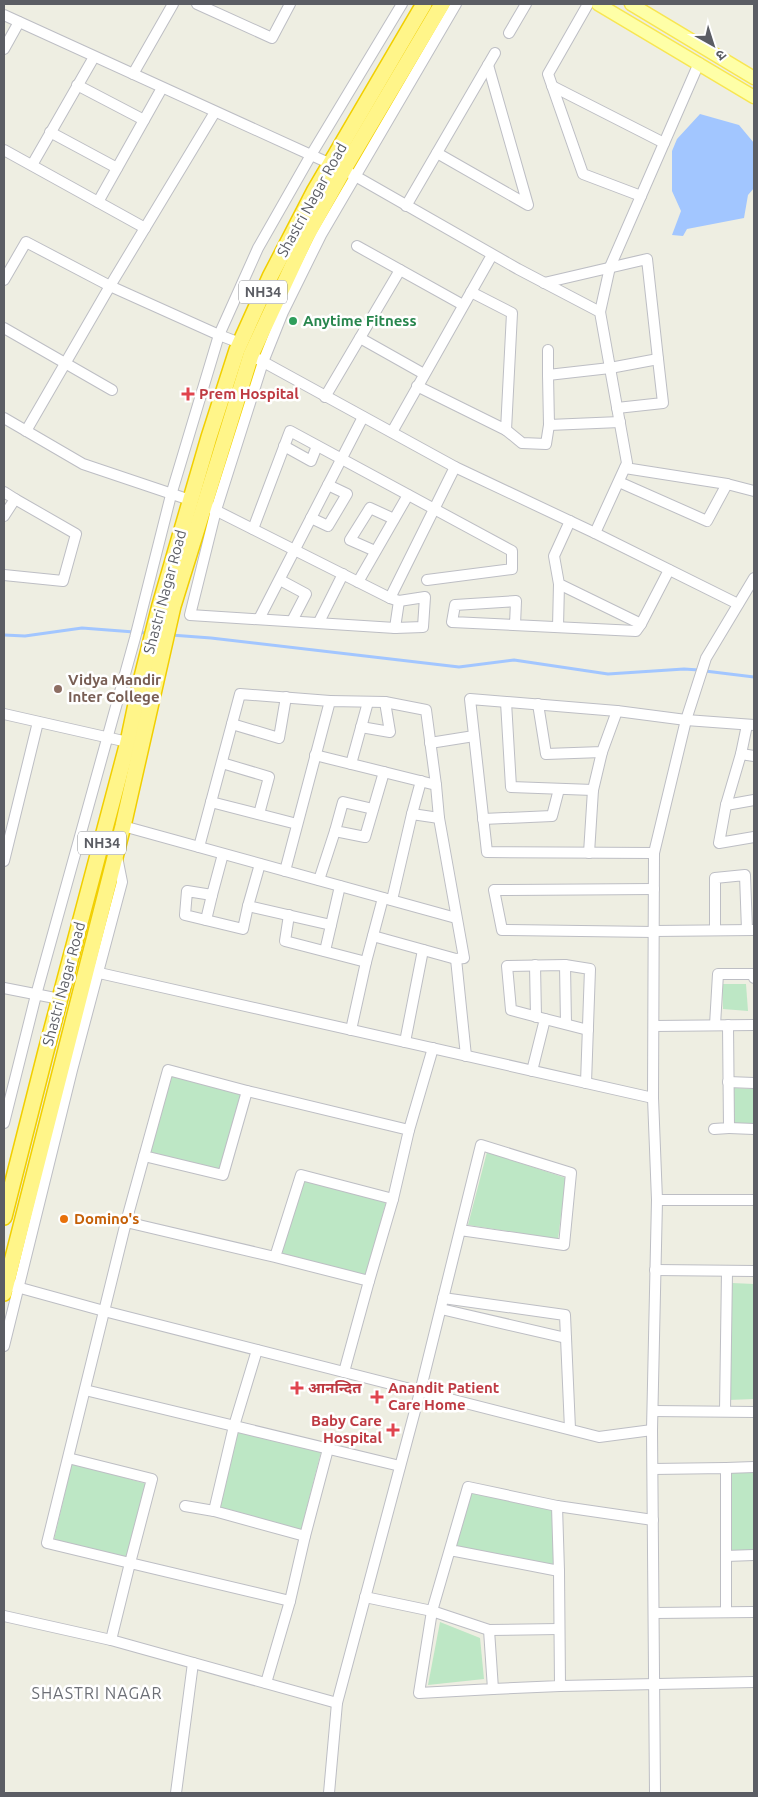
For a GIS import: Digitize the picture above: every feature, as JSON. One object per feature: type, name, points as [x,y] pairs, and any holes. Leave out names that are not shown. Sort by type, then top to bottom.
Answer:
[{"type":"highway","name":"Shastri Nagar Road","points":[[4,1217],[60,1000],[135,743],[166,606],[203,505],[240,343],[289,237],[343,170],[424,4]]},
{"type":"highway","name":"NH34","points":[[203,505],[257,358],[306,237],[343,170],[442,4]]},
{"type":"highway","name":"NH34","points":[[8,1287],[78,1002],[92,972],[123,826],[135,743]]},
{"type":"highway","points":[[60,1000],[78,1002]]},
{"type":"main road","points":[[598,4],[700,63],[754,97]]},
{"type":"main road","points":[[631,4],[754,78]]},
{"type":"street","points":[[133,74],[174,4]]},
{"type":"street","points":[[197,4],[272,38],[290,4]]},
{"type":"street","points":[[4,1123],[36,994],[137,633],[171,495],[219,335],[258,248],[311,154],[402,4]]},
{"type":"street","points":[[343,170],[456,4]]},
{"type":"street","points":[[509,33],[526,4]]},
{"type":"street","points":[[588,4],[548,74],[583,174],[641,196]]},
{"type":"street","points":[[4,15],[311,154],[343,170],[492,255],[600,312]]},
{"type":"street","points":[[4,49],[19,22]]},
{"type":"street","points":[[406,206],[495,53]]},
{"type":"street","points":[[32,165],[94,56]]},
{"type":"street","points":[[595,533],[627,463],[600,312],[610,267],[700,63]]},
{"type":"street","points":[[437,153],[528,205],[488,65]]},
{"type":"street","points":[[77,85],[144,120]]},
{"type":"street","points":[[552,86],[664,143]]},
{"type":"street","points":[[98,202],[162,88]]},
{"type":"street","points":[[26,431],[110,286],[215,112]]},
{"type":"street","points":[[50,132],[118,168]]},
{"type":"street","points":[[4,150],[145,228]]},
{"type":"street","points":[[4,280],[26,242],[110,286],[240,343]]},
{"type":"street","points":[[357,246],[463,305]]},
{"type":"street","points":[[392,432],[492,255]]},
{"type":"street","points":[[544,283],[647,259],[663,403],[617,408]]},
{"type":"street","points":[[326,397],[400,270]]},
{"type":"street","points":[[471,292],[512,313],[506,430]]},
{"type":"street","points":[[4,328],[112,390]]},
{"type":"street","points":[[360,338],[424,374]]},
{"type":"street","points":[[418,386],[506,430],[522,443],[546,444],[549,425],[548,350]]},
{"type":"street","points":[[257,358],[455,467],[595,533],[738,604]]},
{"type":"street","points":[[548,375],[610,368],[658,359]]},
{"type":"street","points":[[260,619],[363,416]]},
{"type":"street","points":[[4,418],[83,464],[203,505],[395,600],[425,597],[423,627],[395,628],[190,615],[203,505]]},
{"type":"street","points":[[549,425],[620,422]]},
{"type":"street","points":[[253,529],[290,431],[512,551],[512,569],[427,580]]},
{"type":"street","points":[[284,446],[311,461],[317,446]]},
{"type":"street","points":[[395,628],[395,600],[434,509],[455,467]]},
{"type":"street","points":[[625,468],[754,490]]},
{"type":"street","points":[[618,482],[706,521],[727,484]]},
{"type":"street","points":[[311,518],[328,526],[347,494],[328,485]]},
{"type":"street","points":[[4,492],[76,534],[63,580],[4,574]]},
{"type":"street","points":[[358,582],[408,495]]},
{"type":"street","points":[[4,516],[15,498]]},
{"type":"street","points":[[375,551],[350,540],[370,508],[394,519]]},
{"type":"street","points":[[558,627],[559,584],[554,556],[570,521]]},
{"type":"street","points":[[515,625],[516,601],[455,605],[452,622],[636,632],[669,570]]},
{"type":"street","points":[[319,622],[343,574]]},
{"type":"street","points":[[655,1793],[652,1430],[657,1200],[653,1098],[654,853],[686,720],[706,658],[754,578]]},
{"type":"street","points":[[280,580],[306,594],[292,621]]},
{"type":"street","points":[[559,584],[641,624]]},
{"type":"street","points":[[199,847],[240,694],[330,701],[385,702],[426,710],[439,818],[464,958],[456,959],[373,936]]},
{"type":"street","points":[[232,724],[279,738],[286,698]]},
{"type":"street","points":[[654,853],[487,852],[470,699],[617,711],[686,720],[750,725],[726,805],[719,843],[754,837]]},
{"type":"street","points":[[286,871],[330,701]]},
{"type":"street","points":[[351,764],[368,702]]},
{"type":"street","points":[[361,727],[390,732],[385,702]]},
{"type":"street","points":[[506,702],[511,787],[593,790]]},
{"type":"street","points":[[538,704],[546,754],[602,752]]},
{"type":"street","points":[[589,853],[593,790],[602,752],[617,711]]},
{"type":"street","points":[[4,714],[135,743]]},
{"type":"street","points":[[4,861],[38,722]]},
{"type":"street","points":[[430,742],[474,736]]},
{"type":"street","points":[[741,754],[754,756]]},
{"type":"street","points":[[315,755],[436,785]]},
{"type":"street","points":[[222,763],[269,777],[259,814]]},
{"type":"street","points":[[336,831],[365,837],[384,772]]},
{"type":"street","points":[[351,1030],[373,936],[388,899],[421,782]]},
{"type":"street","points":[[483,819],[552,816],[560,789]]},
{"type":"street","points":[[726,805],[754,800]]},
{"type":"street","points":[[211,802],[298,824]]},
{"type":"street","points":[[319,880],[336,831],[343,802],[373,809]]},
{"type":"street","points":[[412,814],[439,818]]},
{"type":"street","points":[[123,826],[456,918]]},
{"type":"street","points":[[206,920],[222,854]]},
{"type":"street","points":[[212,895],[187,891],[185,915],[243,930],[260,864]]},
{"type":"street","points":[[654,889],[494,890],[502,930],[654,932],[751,930],[746,875],[715,878],[715,930]]},
{"type":"street","points":[[325,951],[340,886]]},
{"type":"street","points":[[248,906],[331,925]]},
{"type":"street","points":[[288,915],[285,941],[366,962]]},
{"type":"street","points":[[405,1042],[423,950]]},
{"type":"street","points":[[456,959],[466,1056]]},
{"type":"street","points":[[532,1070],[540,1018],[534,965]]},
{"type":"street","points":[[565,965],[566,1024]]},
{"type":"street","points":[[586,1083],[588,1030],[590,969],[565,965],[507,966],[511,1010],[588,1030]]},
{"type":"street","points":[[4,1346],[8,1287],[72,1070],[92,972],[653,1098]]},
{"type":"street","points":[[716,1025],[718,974],[754,974],[754,978]]},
{"type":"street","points":[[4,988],[60,1000]]},
{"type":"street","points":[[728,1025],[729,1128]]},
{"type":"street","points":[[654,1026],[754,1025]]},
{"type":"street","points":[[344,1372],[433,1048]]},
{"type":"street","points":[[290,1601],[47,1543],[126,1222],[168,1070],[409,1130]]},
{"type":"street","points":[[728,1082],[754,1082]]},
{"type":"street","points":[[144,1156],[223,1175],[247,1091]]},
{"type":"street","points":[[714,1129],[754,1129]]},
{"type":"street","points":[[329,1793],[336,1703],[420,1392],[441,1309],[443,1298],[481,1145],[571,1173],[564,1245],[460,1230]]},
{"type":"street","points":[[275,1257],[301,1175],[393,1199]]},
{"type":"street","points":[[657,1200],[754,1200]]},
{"type":"street","points":[[126,1222],[369,1281]]},
{"type":"street","points":[[656,1270],[754,1271]]},
{"type":"street","points":[[725,1411],[727,1271]]},
{"type":"street","points":[[8,1287],[599,1437],[652,1430]]},
{"type":"street","points":[[443,1298],[565,1315],[570,1430]]},
{"type":"street","points":[[441,1309],[566,1338]]},
{"type":"street","points":[[214,1511],[234,1426],[257,1350]]},
{"type":"street","points":[[85,1390],[400,1466]]},
{"type":"street","points":[[653,1411],[754,1412]]},
{"type":"street","points":[[266,1684],[290,1601],[328,1449]]},
{"type":"street","points":[[68,1458],[152,1479],[111,1640]]},
{"type":"street","points":[[653,1469],[754,1467]]},
{"type":"street","points":[[726,1468],[726,1612]]},
{"type":"street","points":[[653,1520],[558,1506],[468,1486],[432,1612],[419,1693],[560,1686],[754,1682]]},
{"type":"street","points":[[185,1506],[214,1511],[305,1536]]},
{"type":"street","points":[[558,1506],[560,1686]]},
{"type":"street","points":[[450,1550],[559,1571]]},
{"type":"street","points":[[726,1556],[754,1555]]},
{"type":"street","points":[[365,1597],[432,1612],[489,1630],[559,1629]]},
{"type":"street","points":[[654,1613],[754,1612]]},
{"type":"street","points":[[4,1616],[111,1640],[336,1703]]},
{"type":"street","points":[[489,1630],[493,1689]]},
{"type":"street","points":[[176,1793],[193,1663]]},
{"type":"green space","points":[[722,984],[746,984],[748,1011],[723,1009]]},
{"type":"green space","points":[[171,1074],[242,1094],[219,1170],[149,1152]]},
{"type":"green space","points":[[734,1088],[754,1089],[754,1124],[734,1123]]},
{"type":"green space","points":[[487,1152],[566,1178],[558,1239],[468,1225]]},
{"type":"green space","points":[[304,1179],[386,1202],[366,1275],[281,1254]]},
{"type":"green space","points":[[732,1283],[754,1284],[754,1399],[728,1400]]},
{"type":"green space","points":[[237,1430],[321,1452],[301,1530],[220,1509]]},
{"type":"green space","points":[[72,1463],[147,1484],[126,1557],[54,1540]]},
{"type":"green space","points":[[730,1471],[754,1471],[754,1550],[732,1551]]},
{"type":"green space","points":[[472,1491],[554,1509],[554,1565],[455,1546]]},
{"type":"green space","points":[[440,1622],[480,1638],[484,1679],[428,1685]]},
{"type":"water","points":[[700,114],[739,125],[754,143],[754,188],[748,195],[744,218],[687,229],[683,236],[672,235],[681,211],[672,191],[672,151],[677,139]]},
{"type":"waterway","points":[[4,635],[25,636],[82,628],[147,633]]},
{"type":"waterway","points":[[171,635],[459,667],[514,660],[608,674],[684,669],[699,670]]},
{"type":"waterway","points":[[705,671],[754,677]]},
{"type":"place","name":"Anytime Fitness","points":[[293,321]]},
{"type":"place","name":"Prem Hospital","points":[[188,394]]},
{"type":"place","name":"Vidya Mandir Inter College","points":[[58,689]]},
{"type":"place","name":"Domino's","points":[[64,1219]]},
{"type":"place","name":"आनन्दित","points":[[297,1388]]},
{"type":"place","name":"Anandit Patient Care Home","points":[[377,1397]]},
{"type":"place","name":"Baby Care Hospital","points":[[393,1430]]},
{"type":"district","name":"SHASTRI NAGAR","points":[[97,1693]]}]
